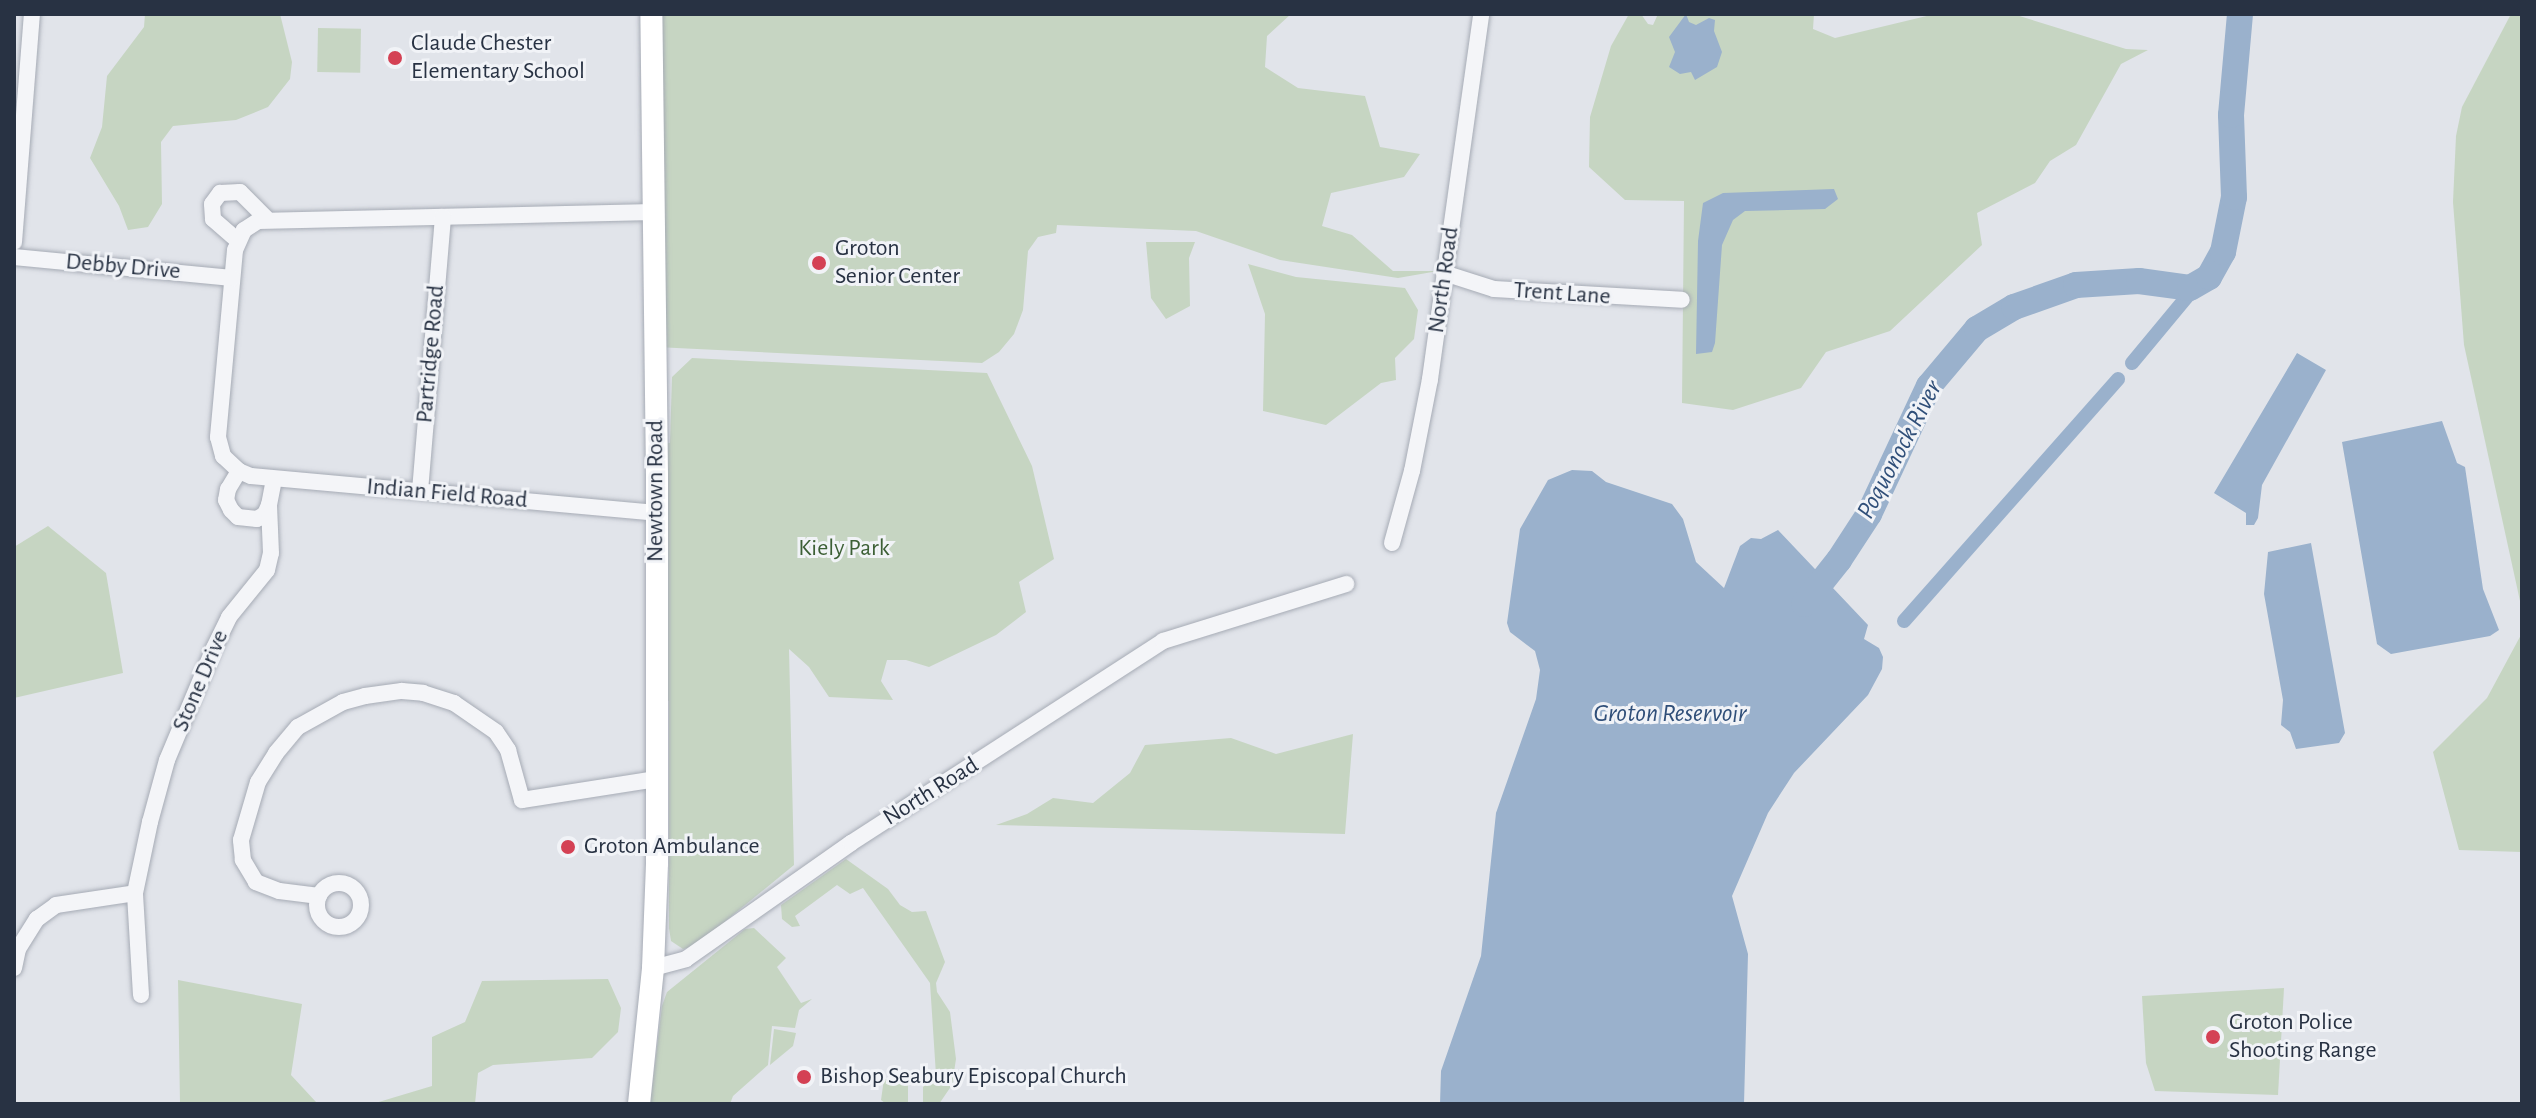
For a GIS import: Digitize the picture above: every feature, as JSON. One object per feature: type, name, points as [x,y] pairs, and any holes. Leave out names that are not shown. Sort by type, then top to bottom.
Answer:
[{"type":"main road","name":"Newtown Road","points":[[651,14],[656,513],[653,968]]},
{"type":"main road","points":[[639,1104],[653,968]]},
{"type":"street","points":[[14,242],[20,76],[32,14]]},
{"type":"street","name":"North Road","points":[[1392,543],[1423,419],[1481,14]]},
{"type":"street","points":[[237,240],[213,219],[212,204],[220,193],[240,192],[266,218]]},
{"type":"street","points":[[269,505],[265,514],[257,519],[238,517],[231,510],[226,500],[228,489],[239,471],[223,456],[218,437],[237,240],[251,224],[266,218],[654,212]]},
{"type":"street","name":"Partridge Road","points":[[420,491],[443,217]]},
{"type":"street","name":"Debby Drive","points":[[14,257],[232,278]]},
{"type":"street","name":"Trent Lane","points":[[1444,273],[1494,289],[1682,300]]},
{"type":"street","name":"Indian Field Road","points":[[239,471],[274,479],[656,513]]},
{"type":"street","name":"Stone Drive","points":[[141,995],[135,893],[167,760],[225,623],[263,576],[270,562],[269,505],[274,479]]},
{"type":"street","name":"North Road","points":[[653,968],[686,959],[851,843],[1163,641],[1346,584]]},
{"type":"street","points":[[319,896],[279,891],[256,882],[243,860],[241,840],[258,782],[276,753],[298,727],[343,702],[402,691],[423,693],[454,703],[496,732],[508,750],[522,800],[656,779]]},
{"type":"street","points":[[14,968],[18,949],[37,919],[56,905],[135,893]]},
{"type":"green space","points":[[145,14],[280,14],[292,62],[290,79],[268,107],[236,120],[173,126],[161,142],[162,204],[148,227],[128,230],[119,206],[90,158],[102,127],[107,76],[144,27]]},
{"type":"green space","points":[[651,14],[1291,14],[1267,36],[1265,67],[1298,88],[1365,96],[1380,147],[1420,154],[1404,177],[1331,193],[1322,226],[1352,235],[1393,271],[1438,271],[1398,278],[1280,260],[1196,231],[1057,225],[1056,233],[1038,237],[1028,251],[1023,310],[1014,334],[999,352],[982,363],[656,347]]},
{"type":"green space","points":[[1629,14],[1641,14],[1648,24],[1653,25],[1658,14],[1814,14],[1813,29],[1835,38],[1935,14],[2013,14],[2126,49],[2148,50],[2121,64],[2076,145],[2050,161],[2035,183],[1977,213],[1982,245],[1890,331],[1826,352],[1801,388],[1733,410],[1682,403],[1684,201],[1625,200],[1589,167],[1590,117],[1611,46]]},
{"type":"green space","points":[[2511,14],[2522,14],[2522,610],[2464,345],[2453,202],[2456,136],[2462,107]]},
{"type":"green space","points":[[318,28],[361,29],[360,73],[317,72]]},
{"type":"green space","points":[[1146,242],[1195,242],[1189,258],[1190,306],[1166,319],[1151,298]]},
{"type":"green space","points":[[1248,264],[1296,277],[1405,288],[1418,310],[1414,339],[1395,358],[1396,380],[1381,383],[1326,425],[1263,411],[1265,314]]},
{"type":"green space","name":"Kiely Park","points":[[692,358],[987,373],[1032,466],[1054,559],[1019,582],[1026,612],[996,635],[929,667],[906,660],[887,660],[881,681],[893,700],[829,697],[809,667],[789,649],[794,865],[695,946],[683,949],[671,941],[669,928],[669,701],[661,700],[655,444],[670,443],[672,377]]},
{"type":"green space","points":[[48,526],[106,573],[123,673],[14,698],[14,547]]},
{"type":"green space","points":[[2522,633],[2522,852],[2459,850],[2433,752],[2487,698]]},
{"type":"green space","points":[[1353,734],[1345,834],[996,825],[1027,814],[1053,798],[1093,803],[1130,773],[1145,745],[1231,738],[1276,754]]},
{"type":"green space","points":[[846,859],[888,889],[900,905],[912,912],[926,911],[945,962],[936,983],[937,992],[950,1012],[956,1059],[952,1085],[939,1104],[923,1104],[923,1076],[936,1075],[930,983],[863,888],[850,894],[837,885],[795,916],[800,926],[792,927],[782,919],[781,905]]},
{"type":"green space","points":[[754,928],[786,958],[777,967],[801,1003],[812,999],[799,1010],[795,1028],[772,1026],[768,1065],[733,1096],[730,1104],[650,1104],[662,1006],[667,992],[745,929]]},
{"type":"green space","points":[[608,979],[621,1008],[618,1032],[592,1058],[493,1065],[478,1073],[475,1104],[372,1104],[432,1086],[432,1037],[465,1022],[482,981]]},
{"type":"green space","points":[[178,980],[302,1004],[291,1075],[316,1102],[325,1104],[180,1104]]},
{"type":"green space","name":"Groton Police Shooting Range","points":[[2284,988],[2278,1095],[2155,1091],[2146,1063],[2142,996]]},
{"type":"green space","points":[[774,1029],[796,1033],[793,1046],[770,1065]]},
{"type":"green space","points":[[884,1079],[908,1079],[908,1104],[886,1104],[881,1100]]},
{"type":"water","points":[[1686,14],[1689,22],[1696,25],[1709,18],[1715,20],[1714,31],[1722,52],[1717,67],[1695,80],[1691,72],[1680,74],[1669,67],[1675,52],[1669,37]]},
{"type":"water","points":[[1834,189],[1838,199],[1825,209],[1745,211],[1733,220],[1722,245],[1715,343],[1712,352],[1696,354],[1698,241],[1703,203],[1723,193]]},
{"type":"water","points":[[2297,353],[2326,370],[2262,485],[2258,518],[2254,525],[2246,525],[2246,513],[2214,493]]},
{"type":"water","points":[[2442,421],[2457,463],[2465,467],[2483,589],[2499,630],[2490,636],[2391,654],[2377,644],[2342,442]]},
{"type":"water","name":"Groton Reservoir","points":[[1572,470],[1592,471],[1606,482],[1672,504],[1683,519],[1696,562],[1724,588],[1740,546],[1751,538],[1761,539],[1778,530],[1868,625],[1864,639],[1879,648],[1883,657],[1882,669],[1868,695],[1794,773],[1768,813],[1732,896],[1748,954],[1744,1104],[1440,1104],[1441,1071],[1481,956],[1496,813],[1536,699],[1540,670],[1535,651],[1510,632],[1507,623],[1520,529],[1548,480]]},
{"type":"water","points":[[2311,543],[2345,733],[2339,743],[2296,749],[2290,732],[2281,725],[2283,700],[2264,594],[2268,552]]},
{"type":"waterway","name":"Poquonock River","points":[[1804,604],[1839,560],[1869,514],[1929,386],[1977,329],[2014,307],[2076,285],[2139,281],[2190,288],[2209,277],[2223,252],[2234,197],[2231,115],[2240,14]]},
{"type":"waterway","points":[[2132,363],[2196,286]]},
{"type":"waterway","points":[[1904,621],[2118,379]]},
{"type":"place","name":"Claude Chester Elementary School","points":[[395,58]]},
{"type":"place","name":"Groton Senior Center","points":[[819,263]]},
{"type":"place","name":"Groton Ambulance","points":[[568,847]]},
{"type":"place","name":"Groton Police Shooting Range","points":[[2213,1037]]},
{"type":"place","name":"Bishop Seabury Episcopal Church","points":[[804,1077]]}]
